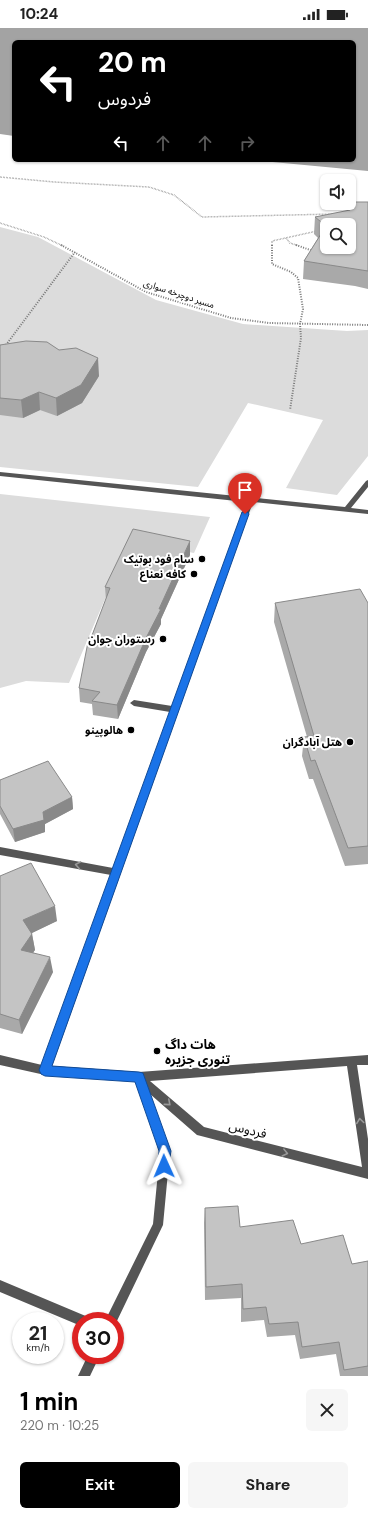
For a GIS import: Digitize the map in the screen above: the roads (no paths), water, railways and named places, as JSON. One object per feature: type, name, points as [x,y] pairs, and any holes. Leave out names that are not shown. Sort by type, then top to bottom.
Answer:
[{"type":"street","points":[[0,474],[368,512]]},
{"type":"street","points":[[347,509],[368,482]]},
{"type":"street","points":[[45,1070],[250,500]]},
{"type":"street","points":[[134,703],[174,710]]},
{"type":"street","points":[[0,851],[116,872]]},
{"type":"street","points":[[0,1060],[45,1070],[139,1077],[368,1060]]},
{"type":"street","name":"فردوس","points":[[139,1077],[201,1131],[368,1174],[351,1062]]},
{"type":"street","points":[[115,1312],[158,1225],[165,1151],[139,1077]]},
{"type":"street","points":[[0,1286],[72,1316]]},
{"type":"street","points":[[84,1376],[90,1364]]},
{"type":"place","name":"سام فود بوتیک","points":[[202,559]]},
{"type":"place","name":"كافه نعناع","points":[[194,574]]},
{"type":"place","name":"رستوران جوان","points":[[163,639]]},
{"type":"place","name":"هالوپینو","points":[[131,730]]},
{"type":"place","name":"هتل آبادگران","points":[[350,742]]},
{"type":"place","name":"هات داگ تنورى جزيره","points":[[157,1051]]}]
